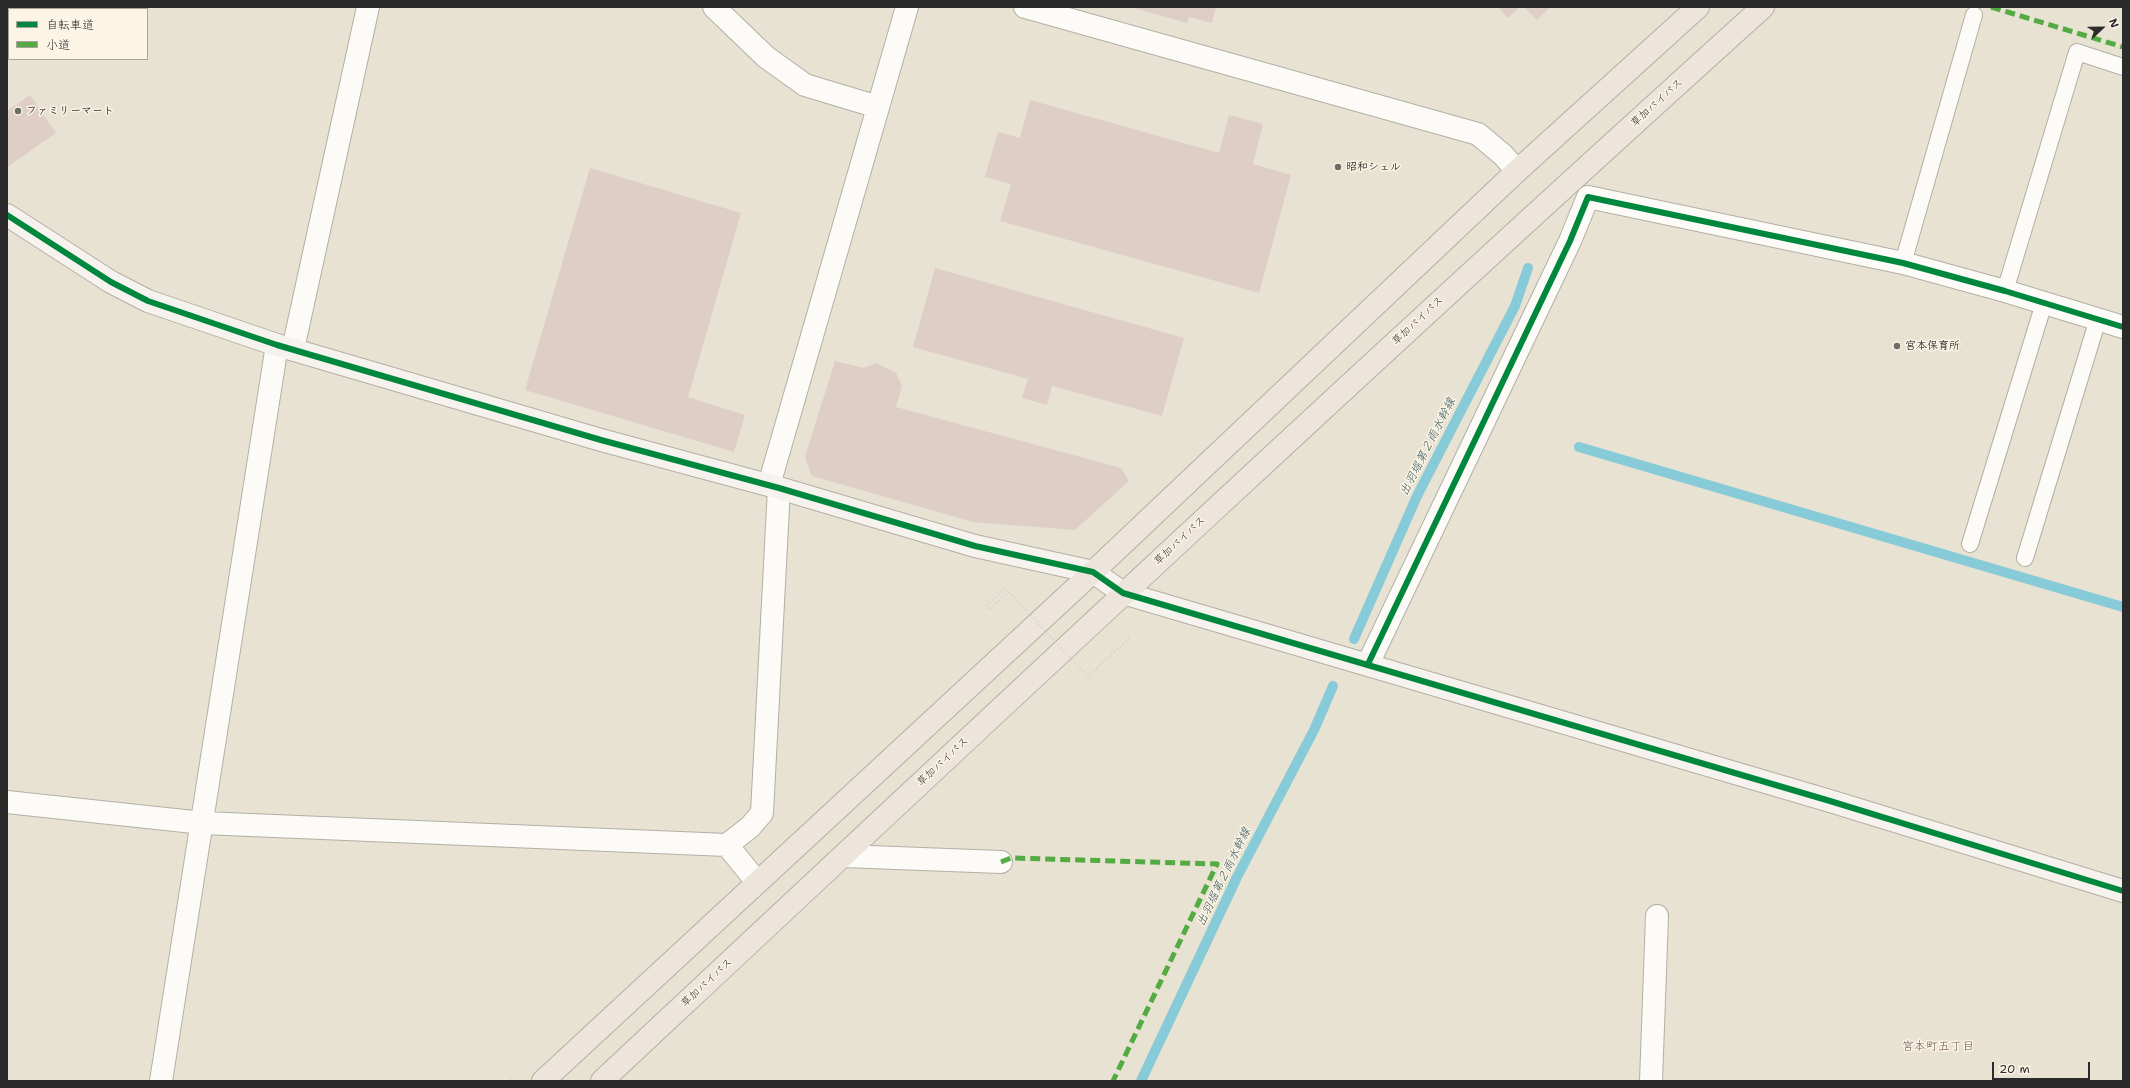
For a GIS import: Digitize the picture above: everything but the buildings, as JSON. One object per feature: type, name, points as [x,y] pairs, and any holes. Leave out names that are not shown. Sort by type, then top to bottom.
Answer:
[{"type":"highway","points":[[543,1081],[1288,390],[1517,171],[1698,7]]},
{"type":"highway","name":"草加バイパス","points":[[602,1081],[1123,593],[1572,179],[1763,7]]},
{"type":"street","points":[[161,1081],[203,823],[239,575],[285,347],[368,7]]},
{"type":"street","points":[[714,7],[766,58],[805,85],[878,107]]},
{"type":"street","points":[[7,802],[203,823],[727,845],[750,826],[762,813],[774,487],[878,107],[907,7]]},
{"type":"street","points":[[1025,7],[1478,134],[1503,155],[1517,171]]},
{"type":"street","points":[[1572,179],[1588,198],[1903,263],[2005,291],[2123,327]]},
{"type":"street","points":[[1368,664],[1570,242],[1588,198]]},
{"type":"street","points":[[7,215],[111,282],[148,301],[285,347],[601,440],[774,487],[975,546],[1093,572],[1123,593],[1823,799],[2123,891]]},
{"type":"street","points":[[727,845],[757,882]]},
{"type":"street","points":[[842,856],[1001,862]]},
{"type":"street","points":[[1651,1081],[1657,916]]},
{"type":"lane","points":[[1903,263],[1974,14]]},
{"type":"lane","points":[[2005,291],[2077,52],[2123,67]]},
{"type":"lane","points":[[1970,544],[2044,303]]},
{"type":"lane","points":[[2025,558],[2098,319]]},
{"type":"path","points":[[1005,588],[986,606],[990,610],[1009,592],[1088,677],[1131,636]]},
{"type":"waterway","name":"出羽堀第２雨水幹線","points":[[1354,639],[1417,496],[1515,306],[1528,268]]},
{"type":"waterway","points":[[1579,447],[2123,607]]},
{"type":"waterway","name":"出羽堀第２雨水幹線","points":[[1141,1081],[1237,877],[1314,730],[1333,686]]},
{"type":"marked path","points":[[1991,7],[2123,47]]},
{"type":"marked path","points":[[1001,862],[1011,858],[1217,864],[1113,1081]]},
{"type":"cycle path","points":[[1368,664],[1570,241],[1588,197],[1903,263],[2005,291],[2123,327]]},
{"type":"cycle path","points":[[7,215],[111,282],[148,301],[277,345],[601,440],[779,488],[975,546],[1093,572],[1123,593],[1830,801],[2123,891]]},
{"type":"place","name":"ファミリーマート","points":[[18,111]]},
{"type":"place","name":"昭和シェル","points":[[1338,167]]},
{"type":"place","name":"宮本保育所","points":[[1897,346]]},
{"type":"district","name":"宮本町五丁目","points":[[1938,1047]]}]
